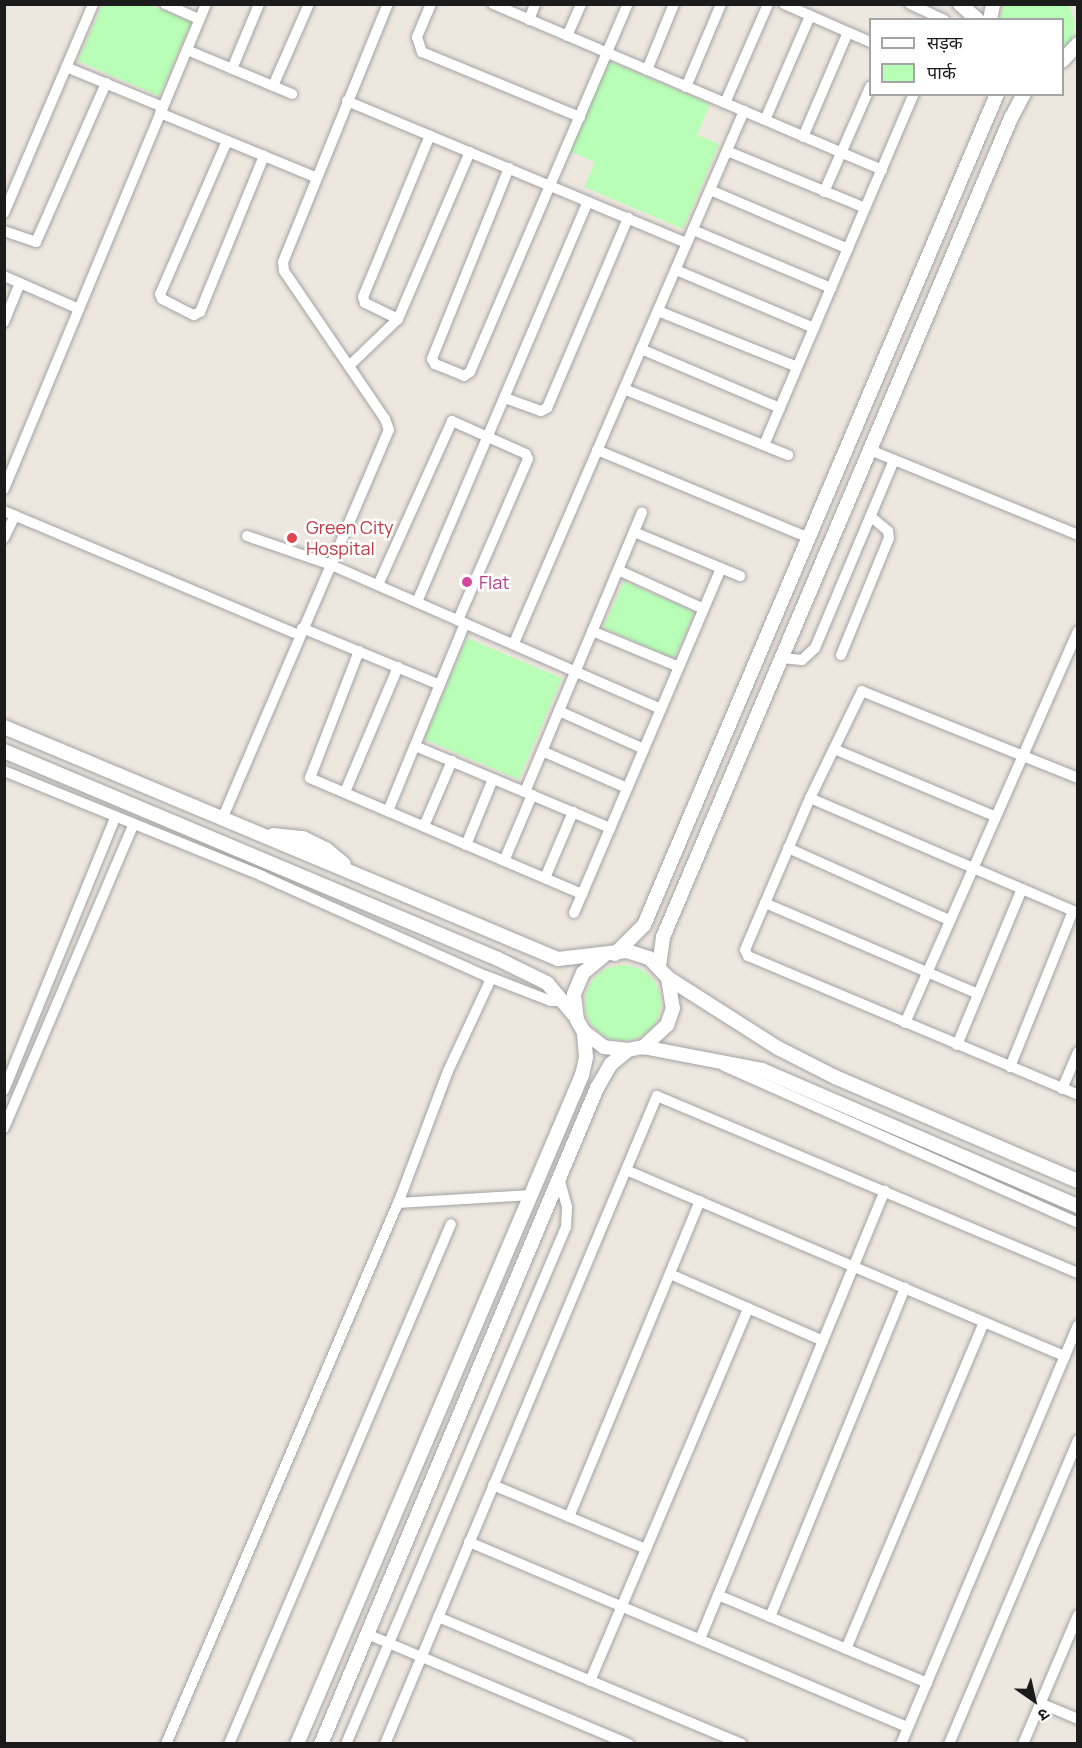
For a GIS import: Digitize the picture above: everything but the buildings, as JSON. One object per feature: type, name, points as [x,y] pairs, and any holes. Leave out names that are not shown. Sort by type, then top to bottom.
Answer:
[{"type":"street","points":[[4,213],[93,4]]},
{"type":"street","points":[[165,4],[200,19]]},
{"type":"street","points":[[4,489],[206,4]]},
{"type":"street","points":[[232,69],[259,4]]},
{"type":"street","points":[[273,87],[309,4]]},
{"type":"street","points":[[223,817],[328,564],[389,430],[285,271],[283,262],[315,177],[388,4]]},
{"type":"street","points":[[431,4],[417,37],[422,52],[580,117]]},
{"type":"street","points":[[493,4],[882,170]]},
{"type":"street","points":[[529,20],[535,4]]},
{"type":"street","points":[[567,36],[581,4]]},
{"type":"street","points":[[508,168],[432,359],[435,364],[468,376],[628,4]]},
{"type":"street","points":[[647,70],[674,4]]},
{"type":"street","points":[[686,87],[721,4]]},
{"type":"street","points":[[725,103],[768,4]]},
{"type":"street","points":[[784,4],[869,42]]},
{"type":"street","points":[[910,4],[940,18]]},
{"type":"street","points":[[960,4],[976,18]]},
{"type":"street","points":[[765,120],[810,16]]},
{"type":"street","points":[[803,136],[848,32]]},
{"type":"street","points":[[1064,60],[1077,44]]},
{"type":"street","points":[[187,50],[292,94]]},
{"type":"street","points":[[66,67],[106,83],[227,141],[315,177]]},
{"type":"street","points":[[4,231],[36,242],[106,83]]},
{"type":"street","points":[[824,192],[869,89]]},
{"type":"street","points":[[764,445],[913,96]]},
{"type":"street","points":[[297,1743],[582,1075],[586,1057],[574,994],[583,973],[644,926],[996,96]]},
{"type":"street","points":[[643,1047],[667,1025],[673,1008],[663,972],[663,937],[1011,118],[1023,96]]},
{"type":"street","points":[[347,101],[687,243]]},
{"type":"street","points":[[513,644],[744,111]]},
{"type":"street","points":[[398,319],[365,303],[363,297],[430,135]]},
{"type":"street","points":[[227,141],[160,294],[162,299],[194,315],[200,312],[264,156]]},
{"type":"street","points":[[727,151],[865,208]]},
{"type":"street","points":[[349,366],[398,319],[470,152]]},
{"type":"street","points":[[710,190],[848,249]]},
{"type":"street","points":[[417,602],[588,202]]},
{"type":"street","points":[[505,398],[542,411],[547,408],[628,218]]},
{"type":"street","points":[[693,231],[831,288]]},
{"type":"street","points":[[676,270],[814,328]]},
{"type":"street","points":[[4,276],[79,309]]},
{"type":"street","points":[[4,322],[20,283]]},
{"type":"street","points":[[658,311],[797,367]]},
{"type":"street","points":[[641,349],[780,408]]},
{"type":"street","points":[[624,389],[788,455]]},
{"type":"street","points":[[378,585],[449,423],[452,421],[526,454],[528,459],[388,811]]},
{"type":"street","points":[[597,450],[809,538]]},
{"type":"street","points":[[870,450],[1077,535]]},
{"type":"street","points":[[782,658],[802,660],[815,648],[894,460]]},
{"type":"street","points":[[504,861],[542,751],[642,512]]},
{"type":"street","points":[[4,538],[10,513],[300,631],[359,651],[440,685]]},
{"type":"street","points":[[841,655],[889,538],[888,531],[870,516]]},
{"type":"street","points":[[634,532],[740,576]]},
{"type":"street","points":[[247,536],[328,564],[661,709]]},
{"type":"street","points":[[574,913],[721,568]]},
{"type":"street","points":[[618,570],[704,609]]},
{"type":"street","points":[[592,631],[679,667]]},
{"type":"street","points":[[905,1023],[1077,631]]},
{"type":"street","points":[[359,651],[309,775],[582,894]]},
{"type":"street","points":[[345,792],[398,667]]},
{"type":"street","points":[[1077,778],[1021,758],[866,692],[856,699],[810,798],[746,954],[1077,1095]]},
{"type":"street","points":[[559,711],[644,749]]},
{"type":"street","points":[[4,727],[558,959],[609,955],[627,951],[649,958],[663,972],[778,1048],[835,1077],[1077,1181]]},
{"type":"street","points":[[415,746],[610,828]]},
{"type":"street","points":[[834,749],[994,816]]},
{"type":"street","points":[[4,751],[498,959],[547,983],[565,1001],[581,1026],[604,1047],[628,1050],[643,1047],[699,1055],[762,1070],[1077,1206]]},
{"type":"street","points":[[542,751],[627,788]]},
{"type":"street","points":[[424,826],[452,761]]},
{"type":"street","points":[[4,771],[133,826],[262,876],[489,978],[551,1001],[565,1001]]},
{"type":"street","points":[[466,844],[493,779]]},
{"type":"street","points":[[810,798],[1075,912],[1010,1067]]},
{"type":"street","points":[[545,879],[573,813]]},
{"type":"street","points":[[4,1090],[115,818]]},
{"type":"street","points":[[4,1128],[133,826]]},
{"type":"street","points":[[788,848],[949,920]]},
{"type":"street","points":[[957,1045],[1022,889]]},
{"type":"street","points":[[765,903],[978,994]]},
{"type":"street","points":[[166,1743],[398,1203],[448,1071],[489,987],[489,978]]},
{"type":"street","points":[[321,1743],[560,1181],[597,1088],[611,1064],[628,1050]]},
{"type":"street","points":[[1062,1089],[1077,1052]]},
{"type":"street","points":[[699,1055],[1077,1223]]},
{"type":"street","points":[[385,1743],[656,1098],[660,1095],[1077,1273]]},
{"type":"street","points":[[626,1170],[1065,1356]]},
{"type":"street","points":[[346,1743],[566,1227],[567,1208],[560,1181]]},
{"type":"street","points":[[700,1639],[885,1191]]},
{"type":"street","points":[[398,1203],[531,1195]]},
{"type":"street","points":[[569,1517],[700,1201]]},
{"type":"street","points":[[229,1743],[451,1224]]},
{"type":"street","points":[[670,1274],[823,1341]]},
{"type":"street","points":[[770,1617],[905,1288]]},
{"type":"street","points":[[590,1681],[748,1308]]},
{"type":"street","points":[[846,1649],[984,1322]]},
{"type":"street","points":[[902,1743],[1077,1326]]},
{"type":"street","points":[[953,1742],[1077,1440]]},
{"type":"street","points":[[493,1485],[646,1549]]},
{"type":"street","points":[[469,1542],[908,1727]]},
{"type":"street","points":[[718,1595],[927,1683]]},
{"type":"street","points":[[1023,1743],[1077,1615]]},
{"type":"street","points":[[438,1617],[741,1743]]},
{"type":"street","points":[[367,1634],[629,1743]]},
{"type":"street","points":[[1040,1703],[1077,1719]]},
{"type":"green space","points":[[102,5],[150,5],[191,22],[159,96],[78,61]]},
{"type":"green space","points":[[1004,5],[1069,5],[1075,25],[1071,42],[1064,51],[1064,18],[1000,18]]},
{"type":"green space","points":[[608,61],[710,104],[697,135],[719,144],[683,229],[584,187],[595,162],[569,151]]},
{"type":"green space","points":[[624,581],[694,612],[674,659],[603,628]]},
{"type":"green space","points":[[467,638],[562,678],[519,780],[424,739]]},
{"type":"green space","points":[[623,965],[638,968],[650,976],[658,988],[661,1003],[658,1018],[650,1030],[638,1038],[623,1041],[608,1038],[596,1030],[588,1018],[585,1003],[588,988],[596,976],[608,968]]},
{"type":"place","name":"Green City Hospital","points":[[292,538]]},
{"type":"place","name":"Flat","points":[[467,582]]}]
